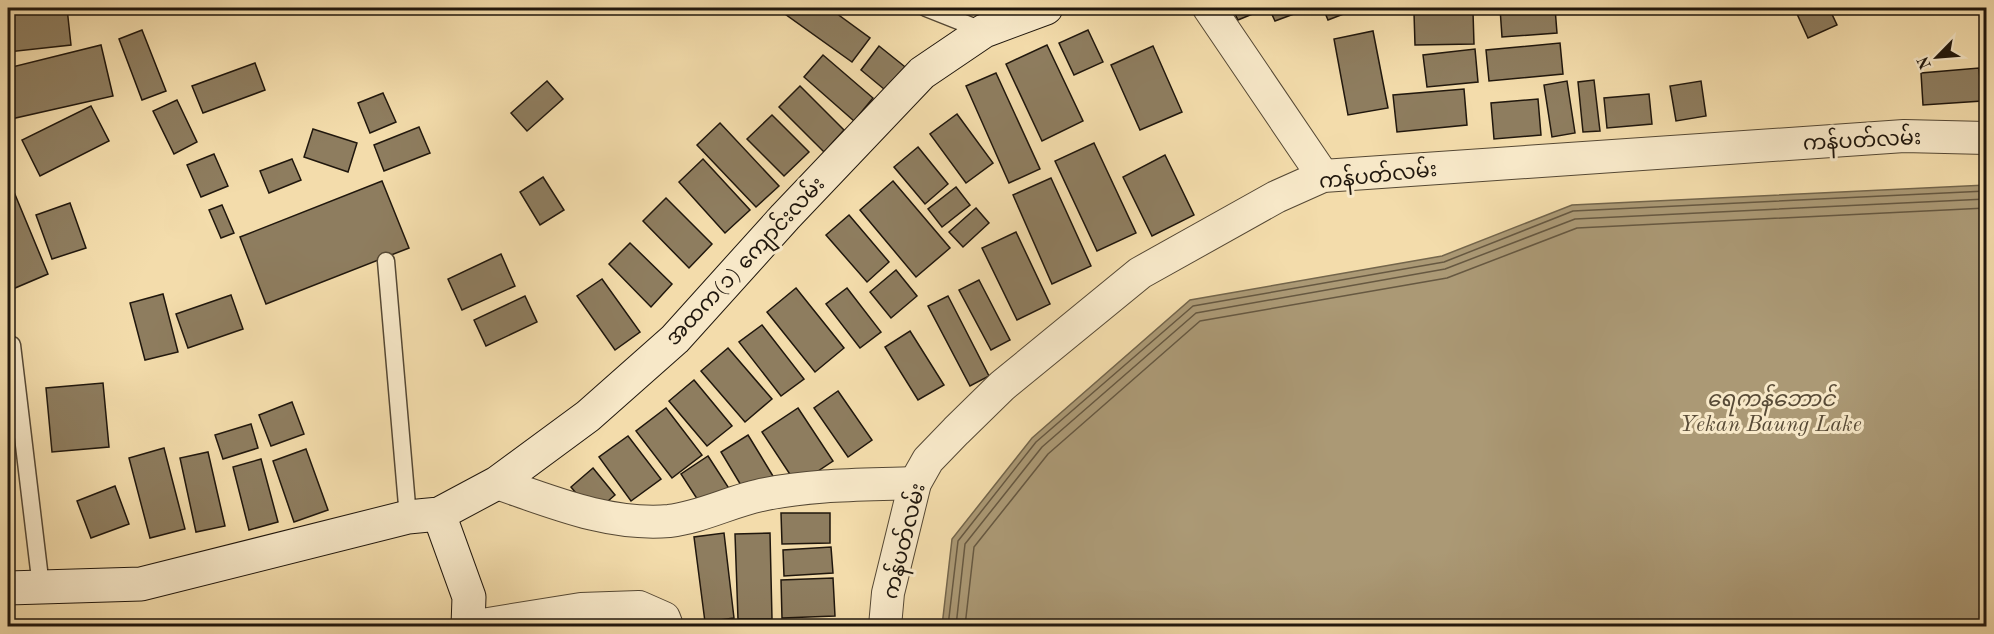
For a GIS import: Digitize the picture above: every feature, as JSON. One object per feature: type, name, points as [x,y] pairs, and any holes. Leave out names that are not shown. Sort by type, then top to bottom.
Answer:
[{"type":"main road","name":"အထက(၁) ကျောင်းလမ်း","points":[[8,588],[141,584],[424,515],[497,483],[588,416],[675,339],[786,217],[922,74],[984,32],[1046,8]]},
{"type":"main road","points":[[424,515],[469,597],[468,627]]},
{"type":"street","points":[[1209,8],[1323,176]]},
{"type":"street","name":"ကန်ပတ်လမ်း","points":[[885,627],[888,593],[915,483],[928,460],[1002,386],[1140,273],[1276,197],[1323,176],[1904,136],[1986,138]]},
{"type":"street","points":[[497,483],[580,512],[634,520],[670,521],[713,511],[763,494],[816,486],[915,483]]},
{"type":"street","points":[[476,627],[581,609],[639,607],[664,618],[667,627]]},
{"type":"lane","points":[[926,8],[984,32]]},
{"type":"lane","points":[[386,261],[424,515]]},
{"type":"lane","points":[[12,345],[41,587]]},
{"type":"water","name":"ရေကန်ဘောင် Yekan Baung Lake","points":[[1986,185],[1986,626],[942,626],[952,539],[1032,438],[1190,300],[1442,256],[1572,205]]},
{"type":"building","points":[[67,8],[71,45],[8,52],[8,10]]},
{"type":"building","points":[[789,8],[829,8],[870,38],[852,62],[785,14]]},
{"type":"building","points":[[930,8],[967,8],[958,24]]},
{"type":"building","points":[[1232,8],[1267,8],[1238,20]]},
{"type":"building","points":[[1269,8],[1310,8],[1275,21]]},
{"type":"building","points":[[1323,8],[1359,8],[1328,20]]},
{"type":"building","points":[[1500,8],[1555,8],[1557,33],[1502,37]]},
{"type":"building","points":[[1811,8],[1829,8],[1837,25],[1808,38],[1797,14]]},
{"type":"building","points":[[1473,12],[1474,44],[1415,45],[1414,13]]},
{"type":"building","points":[[142,30],[166,91],[142,100],[119,39]]},
{"type":"building","points":[[1088,30],[1103,62],[1074,75],[1059,43]]},
{"type":"building","points":[[1373,31],[1388,108],[1348,115],[1334,39]]},
{"type":"building","points":[[1560,43],[1563,74],[1489,81],[1486,50]]},
{"type":"building","points":[[101,45],[113,96],[11,119],[8,102],[8,68]]},
{"type":"building","points":[[1047,45],[1083,121],[1042,141],[1006,64]]},
{"type":"building","points":[[879,46],[909,70],[890,94],[861,70]]},
{"type":"building","points":[[1153,46],[1182,112],[1140,130],[1111,65]]},
{"type":"building","points":[[1475,49],[1478,82],[1427,87],[1423,55]]},
{"type":"building","points":[[823,55],[873,98],[854,121],[804,77]]},
{"type":"building","points":[[255,63],[265,90],[203,113],[192,86]]},
{"type":"building","points":[[1979,68],[1982,101],[1923,105],[1921,73]]},
{"type":"building","points":[[996,73],[1040,169],[1009,183],[966,86]]},
{"type":"building","points":[[1594,80],[1600,131],[1583,132],[1578,82]]},
{"type":"building","points":[[547,81],[563,99],[527,131],[511,113]]},
{"type":"building","points":[[1567,81],[1575,133],[1552,137],[1544,85]]},
{"type":"building","points":[[1701,81],[1706,116],[1676,121],[1670,86]]},
{"type":"building","points":[[800,86],[844,130],[824,152],[779,107]]},
{"type":"building","points":[[1464,89],[1467,125],[1397,132],[1393,95]]},
{"type":"building","points":[[383,93],[396,122],[370,133],[358,103]]},
{"type":"building","points":[[1649,94],[1652,124],[1607,128],[1604,98]]},
{"type":"building","points":[[1538,99],[1541,135],[1494,139],[1491,103]]},
{"type":"building","points":[[177,100],[197,142],[174,154],[153,111]]},
{"type":"building","points":[[91,106],[109,141],[40,176],[22,140]]},
{"type":"building","points":[[957,114],[993,163],[966,183],[930,134]]},
{"type":"building","points":[[772,115],[809,152],[784,176],[747,139]]},
{"type":"building","points":[[720,123],[779,186],[756,207],[697,145]]},
{"type":"building","points":[[419,127],[430,153],[384,171],[374,145]]},
{"type":"building","points":[[313,129],[357,143],[348,172],[304,157]]},
{"type":"building","points":[[1094,143],[1136,233],[1097,251],[1055,161]]},
{"type":"building","points":[[918,147],[948,184],[925,204],[894,167]]},
{"type":"building","points":[[214,154],[228,186],[201,197],[187,165]]},
{"type":"building","points":[[1165,155],[1194,215],[1152,236],[1123,177]]},
{"type":"building","points":[[292,159],[301,180],[269,193],[260,171]]},
{"type":"building","points":[[703,159],[750,210],[725,233],[679,182]]},
{"type":"building","points":[[543,177],[564,210],[540,225],[520,192]]},
{"type":"building","points":[[1051,178],[1091,266],[1052,284],[1013,195]]},
{"type":"building","points":[[8,181],[48,274],[8,291]]},
{"type":"building","points":[[382,181],[409,248],[266,304],[240,237]]},
{"type":"building","points":[[893,181],[950,248],[916,277],[860,210]]},
{"type":"building","points":[[956,187],[970,205],[942,227],[928,209]]},
{"type":"building","points":[[666,198],[712,244],[689,268],[643,221]]},
{"type":"building","points":[[70,203],[86,248],[52,259],[36,215]]},
{"type":"building","points":[[222,205],[234,233],[221,238],[209,210]]},
{"type":"building","points":[[976,208],[989,223],[963,247],[949,232]]},
{"type":"building","points":[[849,215],[889,262],[867,282],[826,235]]},
{"type":"building","points":[[1016,232],[1050,304],[1017,320],[982,248]]},
{"type":"building","points":[[630,243],[672,284],[651,307],[609,264]]},
{"type":"building","points":[[501,254],[515,286],[462,310],[448,279]]},
{"type":"building","points":[[896,270],[917,296],[891,318],[870,292]]},
{"type":"building","points":[[602,279],[640,332],[615,350],[577,296]]},
{"type":"building","points":[[979,280],[1010,340],[991,350],[959,290]]},
{"type":"building","points":[[796,288],[844,348],[815,372],[767,312]]},
{"type":"building","points":[[847,288],[881,332],[860,348],[826,304]]},
{"type":"building","points":[[163,294],[178,352],[145,360],[130,303]]},
{"type":"building","points":[[231,295],[243,329],[188,348],[176,314]]},
{"type":"building","points":[[525,296],[537,322],[486,346],[474,320]]},
{"type":"building","points":[[948,296],[989,376],[970,386],[928,306]]},
{"type":"building","points":[[762,325],[804,379],[781,396],[739,342]]},
{"type":"building","points":[[910,331],[944,385],[918,400],[885,347]]},
{"type":"building","points":[[728,348],[772,399],[745,422],[701,371]]},
{"type":"building","points":[[694,380],[732,426],[707,446],[669,401]]},
{"type":"building","points":[[103,383],[109,447],[52,452],[46,388]]},
{"type":"building","points":[[838,391],[872,440],[848,457],[814,408]]},
{"type":"building","points":[[292,402],[304,434],[271,446],[259,415]]},
{"type":"building","points":[[666,408],[702,455],[672,478],[636,431]]},
{"type":"building","points":[[798,408],[833,461],[797,485],[762,432]]},
{"type":"building","points":[[251,424],[258,448],[223,459],[215,435]]},
{"type":"building","points":[[748,435],[776,481],[748,497],[721,452]]},
{"type":"building","points":[[628,436],[661,479],[631,501],[599,457]]},
{"type":"building","points":[[164,448],[185,529],[150,538],[129,458]]},
{"type":"building","points":[[306,449],[328,510],[294,522],[273,461]]},
{"type":"building","points":[[208,452],[225,526],[196,532],[180,458]]},
{"type":"building","points":[[708,456],[730,490],[703,508],[681,474]]},
{"type":"building","points":[[261,459],[278,522],[249,530],[233,467]]},
{"type":"building","points":[[593,468],[615,495],[593,514],[571,487]]},
{"type":"building","points":[[115,486],[129,524],[91,538],[77,501]]},
{"type":"building","points":[[781,513],[830,513],[830,543],[782,544]]},
{"type":"building","points":[[724,533],[734,618],[705,622],[694,537]]},
{"type":"building","points":[[770,533],[772,619],[738,619],[735,534]]},
{"type":"building","points":[[831,547],[833,573],[784,576],[783,550]]},
{"type":"building","points":[[833,578],[835,616],[782,618],[781,580]]},
{"type":"building","points":[[833,621],[833,626],[781,626],[781,622]]}]
